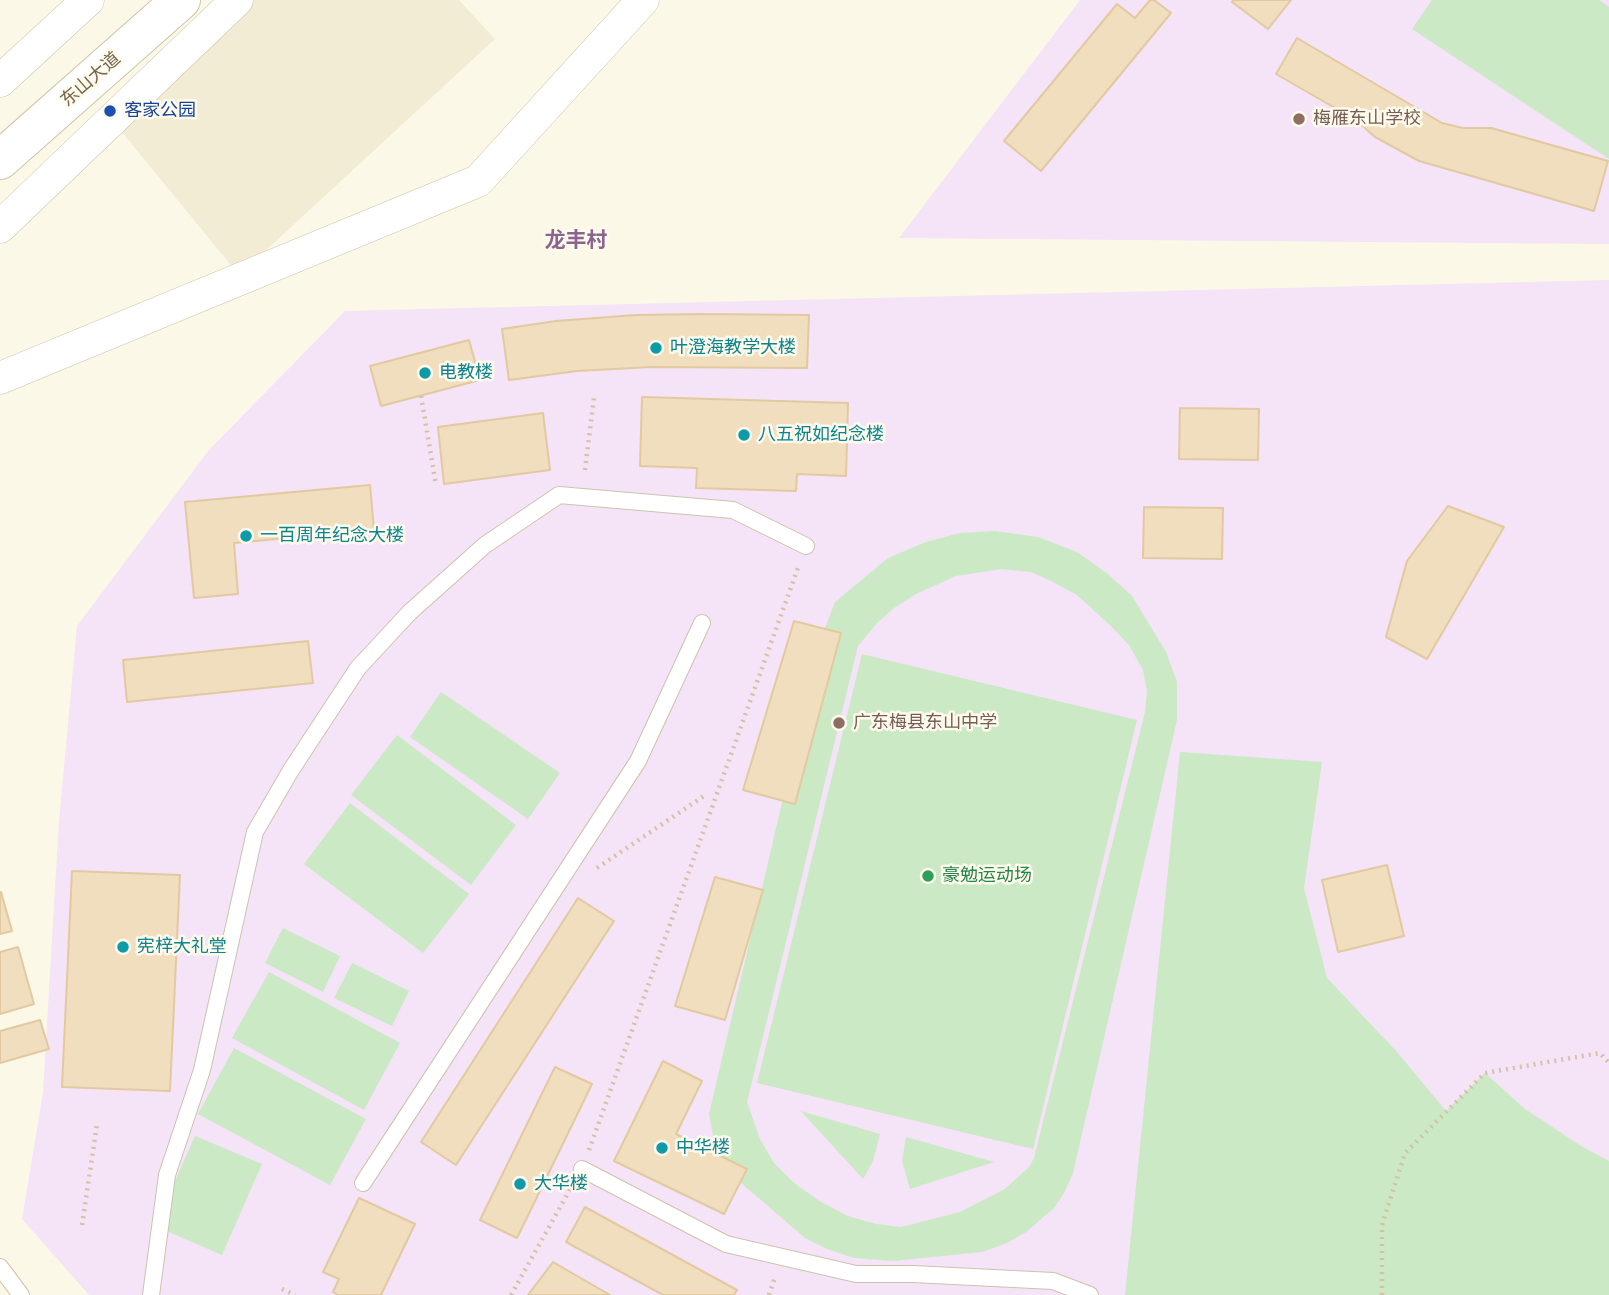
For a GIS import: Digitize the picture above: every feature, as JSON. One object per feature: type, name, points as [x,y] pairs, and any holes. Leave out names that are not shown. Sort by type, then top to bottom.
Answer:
[{"type":"main road","name":"东山大道","points":[[0,160],[181,0]]},
{"type":"street","points":[[0,81],[88,0]]},
{"type":"street","points":[[0,227],[237,0]]},
{"type":"street","points":[[0,378],[478,181],[643,0]]},
{"type":"lane","points":[[151,1295],[167,1174],[202,1070],[256,832],[291,770],[358,668],[410,612],[485,545],[559,495],[733,510],[806,546]]},
{"type":"lane","points":[[363,1183],[638,761],[702,622]]},
{"type":"lane","points":[[582,1169],[726,1244],[856,1274],[1053,1281],[1090,1295]]},
{"type":"lane","points":[[0,1267],[21,1295]]},
{"type":"path","points":[[421,396],[436,485]]},
{"type":"path","points":[[585,470],[594,398]]},
{"type":"path","points":[[511,1295],[582,1169],[806,546]]},
{"type":"path","points":[[592,871],[704,796]]},
{"type":"path","points":[[1382,1295],[1382,1225],[1405,1153],[1485,1073],[1600,1053],[1609,1063]]},
{"type":"path","points":[[82,1225],[97,1125]]},
{"type":"path","points":[[282,1289],[295,1295]]},
{"type":"shaded area","points":[[226,0],[459,0],[495,39],[239,275],[103,109]]},
{"type":"shaded area","name":"梅雁东山学校","points":[[1080,0],[1609,0],[1609,244],[899,238]]},
{"type":"shaded area","name":"广东梅县东山中学","points":[[1609,280],[1609,1295],[89,1295],[22,1219],[43,1092],[59,821],[77,626],[209,450],[345,311]]},
{"type":"green space","points":[[1432,0],[1599,0],[1609,7],[1609,159],[1412,29]]},
{"type":"green space","points":[[995,531],[1038,537],[1077,552],[1108,574],[1132,596],[1166,652],[1177,682],[1177,720],[1073,1173],[1064,1193],[1054,1208],[1026,1232],[1007,1243],[982,1252],[893,1261],[854,1258],[805,1238],[718,1163],[709,1114],[820,641],[835,602],[888,558],[926,542],[960,533]],"holes":[[[1001,569],[1031,572],[1077,595],[1129,645],[1143,670],[1147,691],[1145,712],[1034,1158],[1029,1167],[1005,1189],[960,1212],[901,1227],[876,1224],[848,1216],[821,1202],[794,1183],[774,1163],[760,1139],[747,1102],[858,646],[894,608],[916,594],[956,576]]]},
{"type":"green space","points":[[862,654],[1137,720],[1033,1149],[757,1083]]},
{"type":"green space","points":[[441,692],[560,773],[528,819],[410,737]]},
{"type":"green space","points":[[397,735],[516,825],[471,885],[351,795]]},
{"type":"green space","points":[[1180,752],[1322,762],[1304,888],[1327,978],[1397,1052],[1446,1111],[1485,1073],[1525,1109],[1609,1161],[1609,1295],[1125,1295]]},
{"type":"green space","points":[[350,803],[469,894],[423,953],[304,864]]},
{"type":"green space","points":[[283,928],[340,956],[323,992],[265,963]]},
{"type":"green space","points":[[352,963],[409,991],[392,1026],[334,998]]},
{"type":"green space","points":[[269,972],[400,1043],[364,1110],[232,1038]]},
{"type":"green space","points":[[234,1048],[366,1119],[330,1185],[198,1114]]},
{"type":"green space","points":[[801,1111],[880,1134],[873,1161],[863,1179]]},
{"type":"green space","points":[[195,1136],[262,1164],[222,1255],[155,1226]]},
{"type":"green space","points":[[906,1137],[994,1162],[910,1189],[902,1161]]},
{"type":"building","points":[[1150,0],[1154,0],[1171,13],[1041,171],[1004,141],[1117,4],[1135,18]]},
{"type":"building","points":[[1291,0],[1268,29],[1232,2]]},
{"type":"building","points":[[1297,38],[1442,123],[1463,128],[1491,128],[1608,161],[1594,211],[1419,161],[1375,137],[1356,120],[1276,74]]},
{"type":"building","name":"叶澄海教学大楼","points":[[636,315],[809,315],[807,368],[651,367],[577,371],[509,380],[502,329],[556,321]]},
{"type":"building","name":"电教楼","points":[[469,340],[480,380],[381,406],[370,366]]},
{"type":"building","name":"八五祝如纪念楼","points":[[642,397],[848,403],[846,476],[797,474],[796,491],[696,488],[697,468],[640,466]]},
{"type":"building","points":[[1180,408],[1259,409],[1258,460],[1179,459]]},
{"type":"building","points":[[543,413],[550,470],[444,484],[438,427]]},
{"type":"building","name":"一百周年纪念大楼","points":[[370,485],[374,530],[234,543],[238,594],[194,598],[185,502]]},
{"type":"building","points":[[1448,506],[1504,527],[1427,659],[1386,637],[1407,561]]},
{"type":"building","points":[[1144,507],[1223,508],[1222,559],[1143,558]]},
{"type":"building","points":[[794,621],[841,633],[795,804],[743,790]]},
{"type":"building","points":[[308,641],[313,683],[127,702],[123,660]]},
{"type":"building","points":[[1387,865],[1404,936],[1338,952],[1322,880]]},
{"type":"building","name":"宪梓大礼堂","points":[[72,871],[180,875],[170,1091],[62,1087]]},
{"type":"building","points":[[715,877],[763,890],[725,1020],[675,1006]]},
{"type":"building","points":[[0,893],[12,931],[0,934]]},
{"type":"building","points":[[578,898],[614,921],[456,1165],[421,1142]]},
{"type":"building","points":[[18,947],[34,1004],[0,1014],[0,952]]},
{"type":"building","points":[[40,1020],[49,1049],[0,1063],[0,1031]]},
{"type":"building","name":"中华楼","points":[[663,1061],[702,1081],[676,1134],[747,1169],[724,1214],[614,1161]]},
{"type":"building","name":"大华楼","points":[[555,1067],[592,1084],[517,1238],[480,1220]]},
{"type":"building","points":[[359,1198],[415,1224],[381,1295],[338,1295],[333,1292],[339,1279],[323,1272]]},
{"type":"building","points":[[585,1207],[737,1290],[734,1295],[663,1295],[566,1242]]},
{"type":"building","points":[[553,1262],[610,1295],[528,1295]]},
{"type":"place","name":"客家公园","points":[[110,111]]},
{"type":"place","name":"梅雁东山学校","points":[[1299,119]]},
{"type":"place","name":"叶澄海教学大楼","points":[[656,348]]},
{"type":"place","name":"电教楼","points":[[425,373]]},
{"type":"place","name":"八五祝如纪念楼","points":[[744,435]]},
{"type":"place","name":"一百周年纪念大楼","points":[[246,536]]},
{"type":"place","name":"广东梅县东山中学","points":[[839,723]]},
{"type":"place","name":"豪勉运动场","points":[[928,876]]},
{"type":"place","name":"宪梓大礼堂","points":[[123,947]]},
{"type":"place","name":"中华楼","points":[[662,1148]]},
{"type":"place","name":"大华楼","points":[[520,1184]]},
{"type":"district","name":"龙丰村","points":[[576,241]]}]
